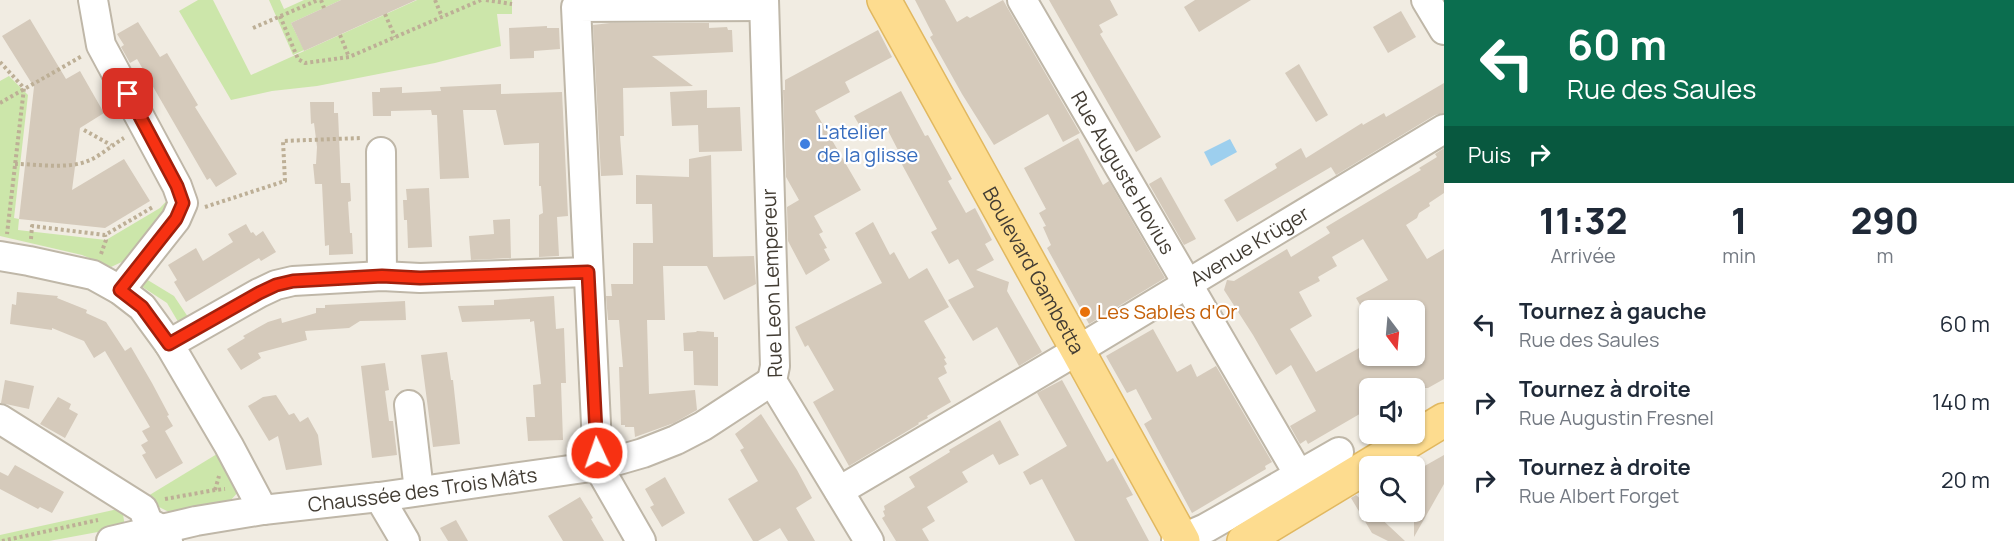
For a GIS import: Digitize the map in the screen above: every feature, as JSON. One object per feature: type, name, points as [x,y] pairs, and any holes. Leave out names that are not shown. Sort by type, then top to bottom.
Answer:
[{"type":"main road","name":"Boulevard Gambetta","points":[[884,0],[1180,540]]},
{"type":"main road","points":[[1244,541],[1306,487],[1444,420]]},
{"type":"street","points":[[93,0],[101,45],[177,186],[183,203],[176,219],[120,290]]},
{"type":"street","name":"Rue Auguste Hovius","points":[[1022,0],[1306,487]]},
{"type":"street","points":[[1426,0],[1444,30]]},
{"type":"street","points":[[641,541],[598,466],[576,7],[648,2],[763,3]]},
{"type":"street","name":"Rue Leon Lempereur","points":[[763,3],[775,366],[772,381],[869,541]]},
{"type":"street","name":"Avenue Krüger","points":[[839,491],[1077,351],[1444,129]]},
{"type":"street","points":[[381,152],[382,276]]},
{"type":"street","points":[[3,251],[29,261],[93,275],[120,290],[142,307],[169,344],[230,446],[263,510]]},
{"type":"street","points":[[169,344],[276,285],[293,281],[382,276],[420,278],[588,272]]},
{"type":"street","name":"Chaussée des Trois Mâts","points":[[106,530],[165,535],[196,521],[263,510],[379,498],[598,466],[643,453],[676,440],[703,426],[772,381]]},
{"type":"street","points":[[409,405],[419,491]]},
{"type":"street","points":[[0,419],[121,493],[143,509],[148,522],[165,535]]},
{"type":"street","points":[[1180,540],[1306,487],[1339,452]]},
{"type":"street","points":[[379,498],[405,541]]},
{"type":"path","points":[[254,28],[320,0],[324,8]]},
{"type":"path","points":[[435,0],[442,17]]},
{"type":"path","points":[[280,16],[298,59],[305,63],[349,57],[481,0]]},
{"type":"path","points":[[486,0],[512,4]]},
{"type":"path","points":[[385,15],[395,37]]},
{"type":"path","points":[[340,35],[349,57]]},
{"type":"path","points":[[0,103],[101,45]]},
{"type":"path","points":[[0,62],[24,88],[3,251]]},
{"type":"path","points":[[15,164],[75,166],[96,158],[111,145],[146,127]]},
{"type":"path","points":[[84,130],[111,145]]},
{"type":"path","points":[[29,261],[32,226],[105,235],[159,203],[177,186],[205,207],[285,181],[283,141],[364,138],[381,152]]},
{"type":"path","points":[[2,541],[106,530]]},
{"type":"green space","points":[[198,0],[213,0],[251,75],[417,0],[512,0],[512,14],[497,14],[501,46],[435,63],[231,100],[179,11]]},
{"type":"green space","points":[[269,0],[280,0],[284,9],[304,0],[341,0],[291,23],[304,50],[293,55]]},
{"type":"green space","points":[[9,76],[28,95],[14,218],[19,219],[18,230],[106,240],[160,208],[175,192],[169,211],[126,260],[111,267],[82,255],[0,236],[0,81]]},
{"type":"green space","points":[[146,279],[174,296],[190,320],[180,325],[167,303],[141,286]]},
{"type":"green space","points":[[217,454],[224,456],[241,489],[229,502],[169,512],[143,499]]},
{"type":"green space","points":[[118,509],[123,514],[125,527],[49,541],[0,541],[0,535]]},
{"type":"water","points":[[1230,139],[1237,152],[1211,166],[1204,152]]},
{"type":"building","points":[[341,0],[416,0],[304,51],[291,23]]},
{"type":"building","points":[[915,0],[945,0],[957,22],[967,16],[970,18],[1003,0],[1080,133],[1063,142],[1048,114],[994,145],[930,37],[933,35]]},
{"type":"building","points":[[1049,0],[1110,0],[1118,15],[1099,25],[1103,32],[1100,34],[1161,137],[1136,152]]},
{"type":"building","points":[[1195,0],[1251,0],[1199,32],[1184,7]]},
{"type":"building","points":[[1401,11],[1416,37],[1388,53],[1373,27]]},
{"type":"building","points":[[30,19],[66,79],[80,71],[104,113],[80,128],[72,190],[124,159],[150,201],[105,228],[19,219],[34,87],[2,36]]},
{"type":"building","points":[[138,22],[160,57],[167,53],[198,105],[195,107],[237,174],[216,187],[210,178],[207,180],[137,59],[130,63],[121,47],[124,45],[117,34]]},
{"type":"building","points":[[709,23],[709,28],[727,27],[728,30],[732,30],[733,52],[652,56],[693,86],[623,88],[624,136],[620,136],[623,175],[601,176],[593,25]]},
{"type":"building","points":[[547,26],[547,28],[559,28],[560,49],[534,51],[534,58],[510,59],[509,28]]},
{"type":"building","points":[[878,30],[892,57],[845,82],[850,92],[815,111],[861,190],[814,216],[823,232],[819,234],[827,248],[824,249],[830,260],[806,275],[788,241],[787,207],[799,200],[786,177],[783,90],[785,90],[785,80]]},
{"type":"building","points":[[1299,64],[1328,115],[1316,122],[1285,73]]},
{"type":"building","points":[[1444,83],[1444,113],[1435,115],[1336,175],[1331,167],[1237,222],[1224,200],[1277,168],[1275,164],[1301,148],[1306,158],[1362,123],[1363,125],[1384,113],[1386,117]]},
{"type":"building","points":[[501,84],[501,94],[562,92],[568,216],[557,217],[559,256],[539,257],[539,215],[543,213],[541,186],[539,186],[539,143],[504,145],[496,110],[463,110],[469,178],[440,179],[437,115],[432,115],[431,110],[391,111],[391,116],[373,116],[372,92],[380,92],[380,88],[402,87],[402,93],[441,91],[440,87]]},
{"type":"building","points":[[707,90],[707,108],[740,107],[742,151],[699,152],[698,125],[672,126],[670,92]]},
{"type":"building","points":[[901,91],[952,179],[948,181],[966,213],[975,208],[992,240],[985,244],[994,260],[976,270],[1009,282],[1007,291],[1042,352],[1019,366],[997,327],[973,341],[948,300],[974,287],[958,259],[949,264],[931,232],[937,229],[899,159],[897,153],[899,152],[885,125],[865,135],[854,116]]},
{"type":"building","points":[[310,102],[334,102],[334,113],[338,113],[341,183],[350,183],[351,201],[348,202],[353,254],[329,255],[329,245],[325,246],[322,184],[315,184],[313,164],[316,164],[317,147],[314,123],[311,124]]},
{"type":"building","points":[[1078,138],[1103,185],[1109,181],[1165,278],[1089,324],[1047,248],[1051,245],[1043,227],[1046,226],[1039,213],[1046,209],[1024,168]]},
{"type":"building","points":[[1444,148],[1444,193],[1429,203],[1430,206],[1406,225],[1427,259],[1444,249],[1444,379],[1425,388],[1425,378],[1359,378],[1359,414],[1308,444],[1306,440],[1300,444],[1290,426],[1316,411],[1291,365],[1276,375],[1224,290],[1227,280],[1234,281],[1287,249],[1291,257],[1330,233],[1326,227],[1421,170],[1419,168],[1437,157],[1435,154]]},
{"type":"building","points":[[711,155],[713,257],[754,256],[756,284],[724,300],[707,266],[663,266],[665,320],[647,320],[649,394],[695,390],[697,410],[674,423],[635,437],[634,427],[621,425],[619,367],[623,367],[619,320],[608,320],[606,296],[612,296],[611,284],[633,284],[633,243],[653,243],[652,204],[636,204],[636,175],[689,177],[689,159]]},
{"type":"building","points":[[1161,177],[1196,239],[1184,245],[1149,184]]},
{"type":"building","points":[[429,188],[432,247],[408,248],[407,220],[404,220],[403,200],[407,200],[406,189]]},
{"type":"building","points":[[510,219],[511,258],[471,260],[469,236],[494,234],[493,220]]},
{"type":"building","points":[[873,222],[890,255],[894,252],[909,279],[927,268],[949,307],[924,321],[946,358],[944,359],[947,364],[944,366],[947,373],[938,378],[951,402],[849,466],[813,402],[834,390],[808,345],[805,347],[795,327],[882,283],[855,233]]},
{"type":"building","points":[[246,224],[251,233],[253,232],[256,236],[263,231],[276,252],[261,261],[259,258],[186,302],[174,282],[177,280],[168,265],[196,248],[203,261],[233,242],[228,234]]},
{"type":"building","points":[[17,292],[58,296],[57,298],[87,310],[86,313],[106,322],[125,351],[131,347],[169,415],[167,416],[173,426],[165,431],[183,463],[156,479],[142,455],[146,453],[141,445],[148,441],[142,431],[150,427],[105,351],[94,358],[84,341],[52,328],[52,330],[10,324],[12,304],[16,305]]},
{"type":"building","points":[[554,296],[556,329],[564,328],[566,383],[561,383],[563,440],[528,441],[526,417],[535,417],[533,385],[541,384],[534,321],[530,322],[530,319],[462,322],[458,306],[494,305],[494,300]]},
{"type":"building","points":[[405,301],[406,320],[360,321],[349,328],[305,331],[307,340],[258,353],[261,358],[241,370],[227,349],[245,338],[243,336],[268,322],[281,318],[282,323],[316,313],[316,308],[325,308],[325,305]]},
{"type":"building","points":[[1153,329],[1177,372],[1191,364],[1197,377],[1216,366],[1272,462],[1265,466],[1266,469],[1192,513],[1144,424],[1152,419],[1136,389],[1127,393],[1106,356]]},
{"type":"building","points":[[714,332],[714,337],[718,337],[718,386],[694,385],[693,351],[684,351],[683,333]]},
{"type":"building","points":[[447,352],[451,380],[453,380],[460,444],[433,447],[421,355]]},
{"type":"building","points":[[385,363],[389,390],[385,391],[389,421],[393,421],[397,455],[372,458],[361,366]]},
{"type":"building","points":[[5,380],[34,386],[29,409],[1,403]]},
{"type":"building","points":[[1062,380],[1107,462],[1113,458],[1133,495],[1126,498],[1149,541],[1075,541],[1042,479],[1030,485],[1023,472],[1067,446],[1037,393]]},
{"type":"building","points":[[276,395],[289,415],[294,413],[300,422],[308,417],[318,435],[322,465],[286,470],[278,436],[269,441],[248,406],[263,397]]},
{"type":"building","points":[[58,397],[71,404],[69,409],[78,414],[65,438],[40,424]]},
{"type":"building","points":[[761,414],[812,498],[796,508],[815,541],[788,541],[780,528],[758,541],[753,541],[728,499],[758,481],[740,450],[744,448],[735,434]]},
{"type":"building","points":[[1000,420],[1019,455],[999,465],[993,454],[962,472],[968,482],[927,507],[935,521],[922,529],[929,541],[896,541],[882,518],[885,516],[884,506],[915,487],[909,477]]},
{"type":"building","points":[[1444,455],[1444,484],[1425,518],[1425,466]]},
{"type":"building","points":[[15,465],[64,492],[52,513],[40,507],[38,509],[0,489],[0,472],[8,476]]},
{"type":"building","points":[[665,477],[685,513],[662,527],[650,507],[654,505],[645,489]]},
{"type":"building","points":[[1356,495],[1359,498],[1359,511],[1351,498]]},
{"type":"building","points":[[580,497],[604,541],[563,541],[548,516]]},
{"type":"building","points":[[456,520],[468,541],[448,541],[440,528]]},
{"type":"building","points":[[1365,522],[1385,522],[1405,541],[1388,541],[1372,533]]},
{"type":"building","points":[[1414,522],[1422,522],[1414,537]]},
{"type":"place","name":"L'atelier de la glisse","points":[[805,144]]},
{"type":"place","name":"Les Sables d'Or","points":[[1085,312]]},
{"type":"route","points":[[128,94],[177,186],[183,203],[176,219],[120,290],[142,307],[169,344],[259,293],[276,285],[293,281],[382,276],[420,278],[588,272],[597,453]]}]
